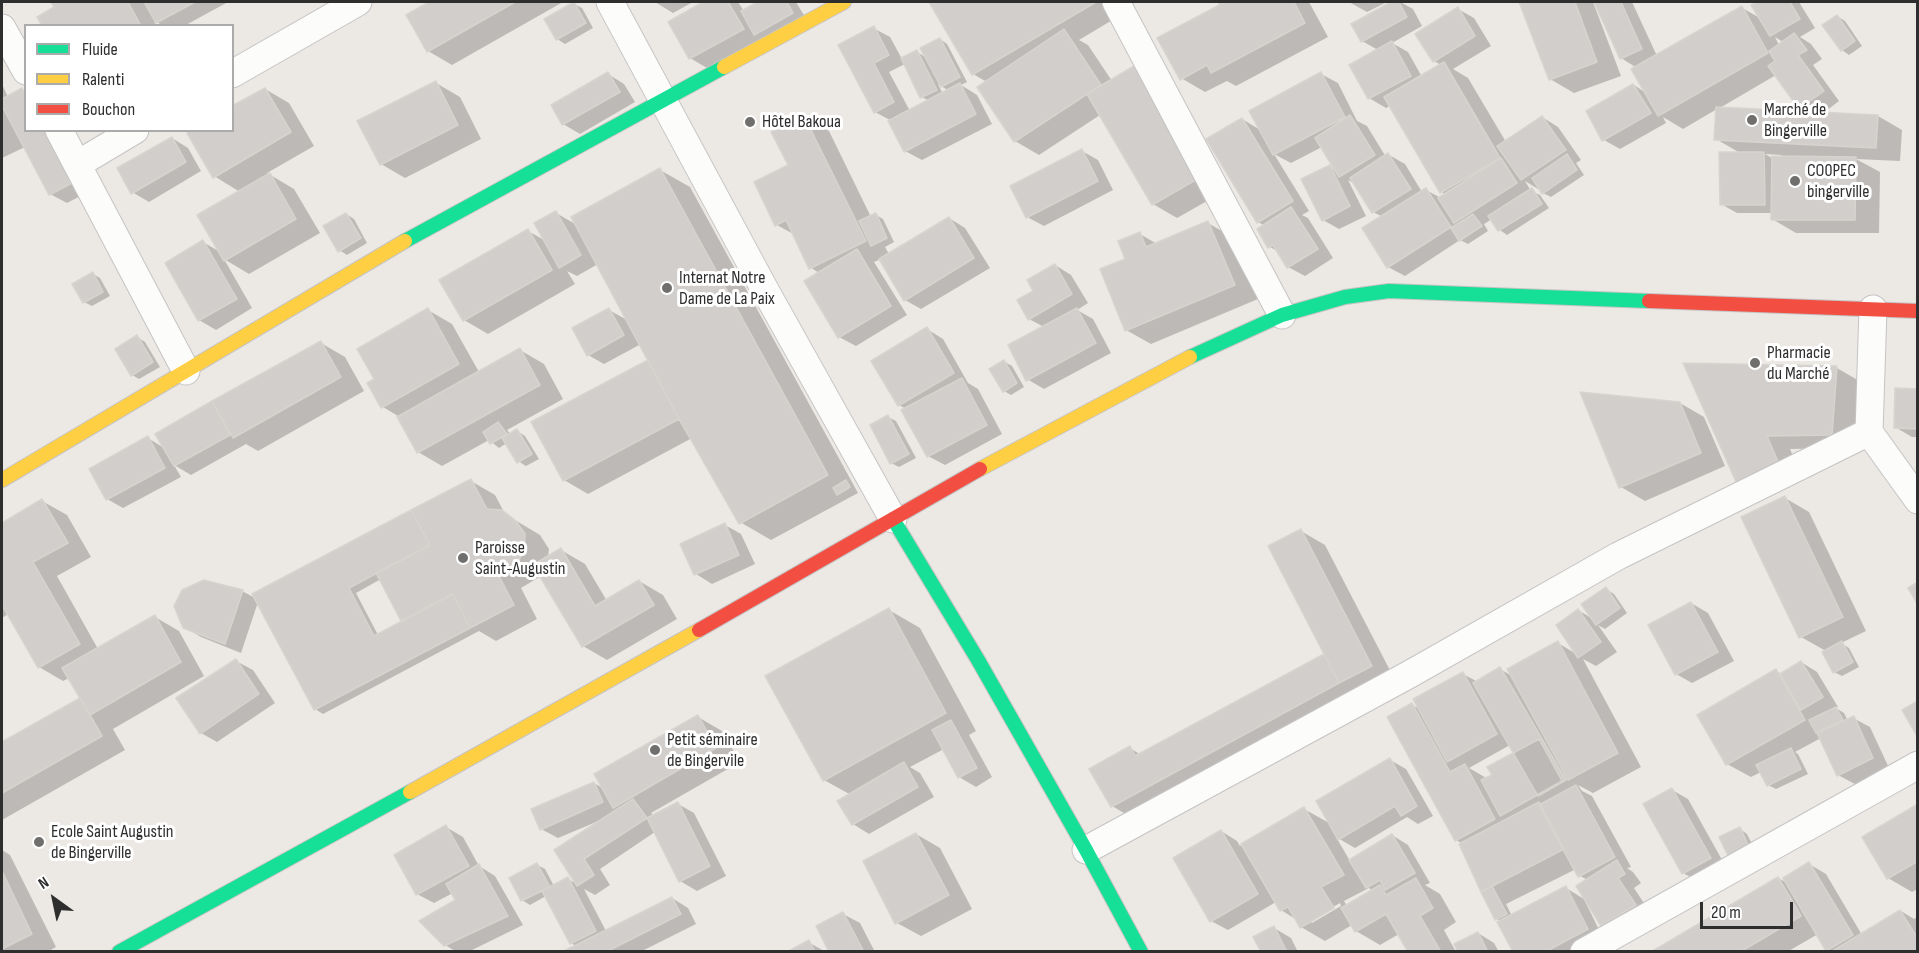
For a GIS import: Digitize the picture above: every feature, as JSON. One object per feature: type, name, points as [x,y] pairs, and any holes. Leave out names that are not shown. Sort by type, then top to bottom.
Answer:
[{"type":"main road","points":[[2,480],[424,230],[844,2]]},
{"type":"main road","points":[[118,951],[502,742],[893,519],[1172,366],[1282,315],[1345,297],[1389,291],[1917,311]]},
{"type":"main road","points":[[893,519],[978,660],[1086,849],[1141,951]]},
{"type":"street","points":[[234,73],[358,2]]},
{"type":"street","points":[[610,2],[765,290],[893,519]]},
{"type":"street","points":[[1116,2],[1282,315]]},
{"type":"street","points":[[2,28],[24,67]]},
{"type":"street","points":[[60,132],[186,371]]},
{"type":"street","points":[[78,164],[132,132]]},
{"type":"street","points":[[1873,309],[1869,432],[1917,500]]},
{"type":"street","points":[[1086,849],[1410,674],[1618,556],[1869,432]]},
{"type":"street","points":[[1584,951],[1917,765]]},
{"type":"building","points":[[51,2],[128,2],[140,24],[41,24],[37,17],[54,7]]},
{"type":"building","points":[[144,2],[195,2],[156,23]]},
{"type":"building","points":[[429,2],[515,2],[427,52],[406,15]]},
{"type":"building","points":[[574,2],[586,23],[556,40],[544,19]]},
{"type":"building","points":[[703,2],[728,2],[744,29],[689,59],[668,22]]},
{"type":"building","points":[[758,2],[787,2],[793,13],[754,35],[741,11]]},
{"type":"building","points":[[929,2],[1096,2],[972,75]]},
{"type":"building","points":[[1225,2],[1294,2],[1305,23],[1211,73],[1207,65],[1180,80],[1157,38]]},
{"type":"building","points":[[1391,2],[1399,2],[1407,17],[1361,42],[1351,24]]},
{"type":"building","points":[[1519,2],[1575,2],[1597,62],[1549,80]]},
{"type":"building","points":[[1594,2],[1621,2],[1642,49],[1620,59]]},
{"type":"building","points":[[1757,2],[1790,2],[1800,19],[1770,36],[1751,5]]},
{"type":"building","points":[[1742,6],[1768,53],[1658,116],[1631,69]]},
{"type":"building","points":[[1458,7],[1475,36],[1433,62],[1415,34]]},
{"type":"building","points":[[1837,15],[1855,41],[1841,51],[1822,25]]},
{"type":"building","points":[[874,26],[889,55],[874,63],[894,102],[874,113],[838,45]]},
{"type":"building","points":[[1064,29],[1101,85],[1014,142],[977,87]]},
{"type":"building","points":[[1794,33],[1807,50],[1798,55],[1824,91],[1799,109],[1768,66],[1775,61],[1769,51]]},
{"type":"building","points":[[940,38],[960,77],[941,87],[920,48]]},
{"type":"building","points":[[1392,41],[1411,76],[1368,99],[1349,65]]},
{"type":"building","points":[[917,50],[937,90],[920,98],[901,58]]},
{"type":"building","points":[[1444,62],[1500,158],[1440,193],[1384,97]]},
{"type":"building","points":[[1134,66],[1199,178],[1152,205],[1087,94]]},
{"type":"building","points":[[608,72],[620,92],[562,125],[551,105]]},
{"type":"building","points":[[1321,72],[1345,117],[1273,155],[1249,111]]},
{"type":"building","points":[[436,81],[458,125],[380,165],[357,121]]},
{"type":"building","points":[[960,83],[976,114],[904,152],[888,121]]},
{"type":"building","points":[[1633,84],[1651,113],[1602,141],[1586,111]]},
{"type":"building","points":[[22,88],[24,92],[24,132],[45,132],[72,183],[49,195],[2,106],[2,99]]},
{"type":"building","points":[[265,88],[291,132],[213,178],[187,133],[234,132],[234,105]]},
{"type":"building","points":[[1716,107],[1878,115],[1876,148],[1714,140]]},
{"type":"building","points":[[1350,115],[1375,155],[1339,177],[1315,138]]},
{"type":"building","points":[[804,116],[866,241],[809,269],[786,220],[775,226],[754,182],[788,165],[771,132]]},
{"type":"building","points":[[1542,116],[1566,150],[1521,180],[1497,146]]},
{"type":"building","points":[[1242,118],[1293,201],[1257,223],[1206,139]]},
{"type":"building","points":[[172,137],[186,162],[131,194],[117,168]]},
{"type":"building","points":[[1082,149],[1098,181],[1026,218],[1010,186]]},
{"type":"building","points":[[1719,152],[1764,152],[1765,205],[1720,205]]},
{"type":"building","points":[[1388,153],[1411,189],[1372,213],[1350,178]]},
{"type":"building","points":[[1567,154],[1577,170],[1542,194],[1532,178]]},
{"type":"building","points":[[1772,156],[1856,157],[1855,220],[1771,220]]},
{"type":"building","points":[[1501,158],[1517,183],[1454,223],[1438,198]]},
{"type":"building","points":[[1330,165],[1350,206],[1322,221],[1301,179]]},
{"type":"building","name":"Internat Notre Dame de La Paix","points":[[660,168],[828,475],[739,524],[679,419],[571,217]]},
{"type":"building","points":[[270,173],[296,219],[224,261],[197,215]]},
{"type":"building","points":[[1426,188],[1451,227],[1387,268],[1362,228]]},
{"type":"building","points":[[1532,188],[1542,204],[1498,231],[1488,216]]},
{"type":"building","points":[[1291,207],[1318,249],[1287,268],[1273,245],[1268,248],[1257,229]]},
{"type":"building","points":[[556,211],[581,255],[559,268],[534,223]]},
{"type":"building","points":[[346,213],[361,238],[338,252],[323,226]]},
{"type":"building","points":[[876,213],[887,238],[871,246],[859,221]]},
{"type":"building","points":[[1473,214],[1482,226],[1459,241],[1451,228]]},
{"type":"building","points":[[949,217],[974,258],[904,301],[879,259]]},
{"type":"building","points":[[1208,221],[1235,285],[1125,331],[1100,269],[1125,259],[1118,241],[1140,232],[1146,247]]},
{"type":"building","points":[[528,229],[552,270],[463,321],[439,280]]},
{"type":"building","points":[[203,240],[237,299],[198,321],[165,263]]},
{"type":"building","points":[[857,249],[891,306],[838,338],[804,281]]},
{"type":"building","points":[[1055,264],[1072,294],[1028,320],[1017,300],[1033,291],[1027,280]]},
{"type":"building","points":[[93,272],[103,292],[83,303],[72,284]]},
{"type":"building","points":[[428,308],[459,364],[381,408],[367,383],[374,379],[357,349]]},
{"type":"building","points":[[609,308],[624,335],[587,356],[572,328]]},
{"type":"building","points":[[1077,308],[1096,343],[1026,381],[1008,345]]},
{"type":"building","points":[[927,327],[954,373],[898,406],[871,361]]},
{"type":"building","points":[[137,335],[153,362],[131,376],[115,349]]},
{"type":"building","points":[[321,341],[341,377],[233,438],[212,401]]},
{"type":"building","points":[[520,348],[540,385],[417,453],[397,417]]},
{"type":"building","points":[[648,360],[679,419],[563,481],[531,422]]},
{"type":"building","points":[[1004,360],[1017,383],[1003,392],[989,369]]},
{"type":"building","points":[[1683,363],[1837,366],[1832,435],[1767,436],[1779,464],[1737,484]]},
{"type":"building","points":[[962,378],[987,425],[927,457],[901,410]]},
{"type":"building","points":[[1895,388],[1918,389],[1918,429],[1894,428]]},
{"type":"building","points":[[1580,392],[1680,402],[1701,453],[1619,488]]},
{"type":"building","points":[[212,401],[230,435],[174,466],[155,434]]},
{"type":"building","points":[[888,415],[909,454],[890,464],[870,425]]},
{"type":"building","points":[[498,422],[507,434],[490,444],[483,432]]},
{"type":"building","points":[[517,429],[532,454],[517,463],[502,438]]},
{"type":"building","points":[[148,436],[165,468],[106,500],[89,469]]},
{"type":"building","name":"Paroisse Saint-Augustin","points":[[471,479],[487,509],[502,510],[515,520],[525,534],[524,551],[516,565],[498,574],[514,605],[470,628],[453,594],[401,621],[376,573],[430,545],[411,510]]},
{"type":"building","points":[[846,480],[850,487],[837,495],[833,488]]},
{"type":"building","points":[[1785,496],[1843,617],[1799,638],[1741,517]]},
{"type":"building","points":[[42,499],[68,543],[33,562],[80,644],[38,668],[2,605],[2,523]]},
{"type":"building","points":[[411,510],[430,545],[349,588],[374,636],[453,594],[470,628],[314,710],[252,594]]},
{"type":"building","points":[[725,523],[739,555],[694,575],[680,544]]},
{"type":"building","points":[[1301,529],[1372,666],[1339,683],[1268,546]]},
{"type":"building","points":[[561,548],[595,606],[639,580],[654,605],[582,647],[533,565]]},
{"type":"building","points":[[204,580],[243,590],[225,644],[183,628],[174,606],[182,590]]},
{"type":"building","points":[[1918,582],[1918,605],[1908,588]]},
{"type":"building","points":[[1606,587],[1620,608],[1596,625],[1581,604]]},
{"type":"building","points":[[1691,602],[1718,652],[1675,675],[1648,625]]},
{"type":"building","points":[[889,608],[946,713],[823,781],[765,676]]},
{"type":"building","points":[[1578,609],[1601,642],[1578,658],[1556,625]]},
{"type":"building","points":[[155,615],[181,662],[90,715],[62,668]]},
{"type":"building","points":[[1558,641],[1618,753],[1568,780],[1507,669]]},
{"type":"building","points":[[1842,641],[1853,662],[1833,673],[1822,652]]},
{"type":"building","points":[[1324,654],[1339,683],[1111,807],[1089,769],[1130,746],[1135,756]]},
{"type":"building","points":[[236,659],[259,694],[200,734],[176,698]]},
{"type":"building","points":[[1801,661],[1823,697],[1801,710],[1780,674]]},
{"type":"building","points":[[1500,667],[1566,780],[1538,796],[1473,683]]},
{"type":"building","points":[[1776,669],[1805,720],[1726,765],[1697,715]]},
{"type":"building","points":[[1463,672],[1497,734],[1447,762],[1413,699]]},
{"type":"building","points":[[80,698],[102,736],[2,793],[2,742]]},
{"type":"building","points":[[1918,701],[1918,738],[1902,710]]},
{"type":"building","points":[[1412,703],[1450,772],[1465,764],[1495,819],[1455,841],[1387,717]]},
{"type":"building","points":[[1836,707],[1843,720],[1816,733],[1809,720]]},
{"type":"building","points":[[698,715],[716,748],[613,808],[594,774]]},
{"type":"building","points":[[1854,716],[1873,758],[1837,776],[1817,733]]},
{"type":"building","points":[[951,720],[977,768],[958,778],[932,730]]},
{"type":"building","points":[[1539,739],[1562,781],[1500,816],[1481,780],[1492,775],[1487,767]]},
{"type":"building","points":[[1791,748],[1801,769],[1767,786],[1756,765]]},
{"type":"building","points":[[1390,758],[1417,806],[1401,816],[1395,806],[1338,840],[1316,801]]},
{"type":"building","points":[[904,762],[918,787],[852,825],[837,801]]},
{"type":"building","points":[[594,782],[603,802],[540,830],[531,809]]},
{"type":"building","points":[[1576,785],[1615,857],[1578,877],[1539,805]]},
{"type":"building","points":[[1672,788],[1711,858],[1682,874],[1643,804]]},
{"type":"building","points":[[633,799],[647,818],[584,859],[594,875],[577,886],[554,850]]},
{"type":"building","points":[[678,802],[710,866],[679,882],[647,818]]},
{"type":"building","points":[[1539,802],[1564,849],[1481,892],[1459,844]]},
{"type":"building","points":[[1918,804],[1918,861],[1887,879],[1862,837]]},
{"type":"building","points":[[1304,807],[1344,875],[1321,887],[1334,908],[1300,928],[1288,907],[1280,911],[1241,844]]},
{"type":"building","points":[[446,825],[469,866],[416,895],[394,855]]},
{"type":"building","points":[[1740,827],[1748,845],[1728,856],[1719,837]]},
{"type":"building","points":[[1221,830],[1258,894],[1210,922],[1173,858]]},
{"type":"building","points":[[916,833],[949,895],[895,924],[863,861]]},
{"type":"building","points":[[1392,834],[1415,873],[1385,890],[1380,880],[1366,888],[1349,860]]},
{"type":"building","points":[[1617,860],[1625,874],[1618,878],[1636,905],[1601,926],[1576,886]]},
{"type":"building","points":[[1809,862],[1853,935],[1826,951],[1783,878]]},
{"type":"building","points":[[537,863],[550,887],[521,901],[509,878]]},
{"type":"building","points":[[479,864],[508,916],[444,946],[419,921],[455,900],[446,884]]},
{"type":"building","points":[[2,871],[32,934],[2,949]]},
{"type":"building","points":[[568,877],[596,931],[570,944],[542,891]]},
{"type":"building","points":[[1778,877],[1801,916],[1740,952],[1651,952]]},
{"type":"building","points":[[1416,878],[1433,908],[1420,916],[1441,952],[1408,952],[1386,914],[1355,932],[1341,908],[1380,885],[1386,895]]},
{"type":"building","points":[[1492,886],[1507,914],[1495,920],[1481,892]]},
{"type":"building","points":[[1566,886],[1588,929],[1545,952],[1513,952],[1497,922]]},
{"type":"building","points":[[672,897],[681,914],[606,952],[562,952]]},
{"type":"building","points":[[1900,910],[1918,939],[1918,952],[1831,952]]},
{"type":"building","points":[[843,912],[864,952],[829,952],[816,926]]},
{"type":"building","points":[[1274,926],[1287,952],[1261,952],[1253,937]]},
{"type":"building","points":[[1478,932],[1488,952],[1458,952],[1454,944]]},
{"type":"building","points":[[809,940],[815,952],[787,952]]},
{"type":"traffic: fast","points":[[405,241],[724,67]]},
{"type":"traffic: fast","points":[[1190,357],[1282,315],[1345,297],[1389,291],[1649,301]]},
{"type":"traffic: fast","points":[[893,519],[978,660],[1141,952]]},
{"type":"traffic: fast","points":[[119,952],[410,792]]},
{"type":"traffic: slow","points":[[724,67],[844,2]]},
{"type":"traffic: slow","points":[[2,480],[405,241]]},
{"type":"traffic: slow","points":[[980,469],[1190,357]]},
{"type":"traffic: slow","points":[[410,792],[699,630]]},
{"type":"traffic: jam","points":[[1649,301],[1918,311]]},
{"type":"traffic: jam","points":[[699,630],[980,469]]},
{"type":"place","name":"Marché de Bingerville","points":[[1752,120]]},
{"type":"place","name":"Hôtel Bakoua","points":[[750,122]]},
{"type":"place","name":"CO0PEC bingerville","points":[[1795,181]]},
{"type":"place","name":"Internat Notre Dame de La Paix","points":[[667,288]]},
{"type":"place","name":"Pharmacie du Marché","points":[[1755,363]]},
{"type":"place","name":"Paroisse Saint-Augustin","points":[[463,558]]},
{"type":"place","name":"Petit séminaire de Bingervile","points":[[655,750]]},
{"type":"place","name":"Ecole Saint Augustin de Bingerville","points":[[39,842]]}]
